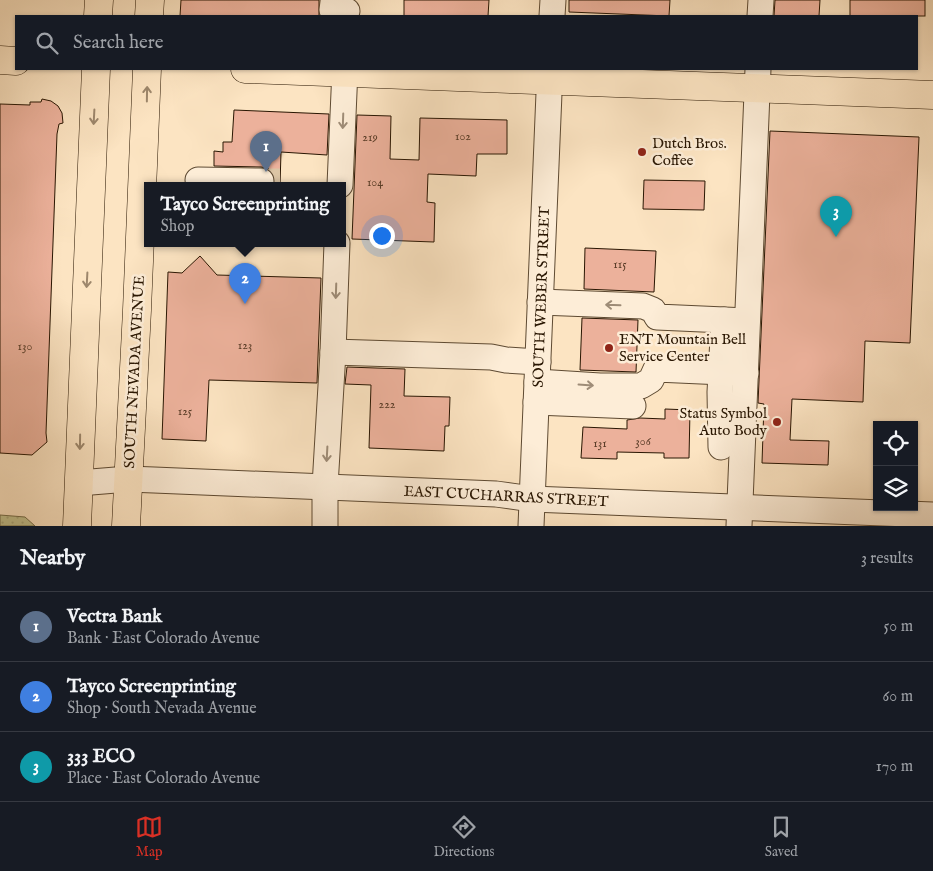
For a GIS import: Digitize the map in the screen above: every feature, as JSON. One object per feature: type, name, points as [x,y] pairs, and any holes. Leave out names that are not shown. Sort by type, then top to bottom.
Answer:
[{"type":"main road","points":[[98,0],[98,15]]},
{"type":"main road","points":[[149,15],[150,0]]},
{"type":"main road","points":[[0,60],[15,61]]},
{"type":"main road","points":[[77,526],[96,70]]},
{"type":"main road","name":"SOUTH NEVADA AVENUE","points":[[126,526],[138,310],[147,70]]},
{"type":"main road","points":[[295,70],[757,79],[933,96]]},
{"type":"street","points":[[552,15],[553,0]]},
{"type":"street","points":[[760,0],[760,15]]},
{"type":"street","points":[[340,182],[345,71]]},
{"type":"street","name":"SOUTH WEBER STREET","points":[[531,526],[550,74]]},
{"type":"street","points":[[740,517],[732,449],[729,379],[757,79]]},
{"type":"street","points":[[198,180],[261,181]]},
{"type":"street","points":[[325,526],[325,486],[337,247]]},
{"type":"street","points":[[540,302],[642,306],[653,310],[657,317],[736,320]]},
{"type":"street","points":[[333,352],[506,360],[537,382],[633,406]]},
{"type":"street","points":[[537,382],[600,386],[641,386],[652,380],[656,369],[729,379]]},
{"type":"street","points":[[729,379],[707,402],[706,440],[714,447],[732,449]]},
{"type":"street","name":"EAST CUCHARRAS STREET","points":[[79,484],[128,479],[496,494],[532,500],[740,517],[933,515]]},
{"type":"green space","points":[[0,515],[25,517],[35,526],[0,526]]},
{"type":"building","points":[[181,0],[319,0],[319,15],[180,15]]},
{"type":"building","points":[[404,0],[489,0],[488,15],[404,15]]},
{"type":"building","points":[[569,0],[670,0],[669,15],[569,12]]},
{"type":"building","points":[[775,0],[820,0],[819,15],[774,15]]},
{"type":"building","points":[[850,0],[925,0],[925,16],[850,15]]},
{"type":"building","points":[[42,99],[51,101],[58,106],[62,113],[63,123],[59,124],[57,134],[47,442],[32,455],[0,453],[0,104],[30,105],[30,102],[41,102]]},
{"type":"building","points":[[234,110],[329,114],[327,155],[281,152],[280,182],[275,182],[274,174],[268,168],[214,166],[214,151],[223,152],[223,142],[232,142]]},
{"type":"building","points":[[357,115],[391,116],[390,159],[419,160],[420,118],[507,120],[507,154],[477,154],[476,176],[428,174],[427,202],[435,203],[434,242],[352,239]]},
{"type":"building","points":[[770,131],[919,137],[910,343],[865,341],[863,402],[792,399],[790,440],[829,441],[828,465],[762,463],[764,404],[758,403]]},
{"type":"building","points":[[644,180],[705,181],[704,210],[643,209]]},
{"type":"building","points":[[585,248],[656,251],[654,292],[584,289]]},
{"type":"building","points":[[200,256],[217,275],[321,278],[317,383],[209,380],[206,441],[162,439],[168,272],[182,273]]},
{"type":"building","name":"ENT Mountain Bell Service Center","points":[[582,318],[638,320],[636,372],[580,370]]},
{"type":"building","points":[[347,367],[405,369],[404,396],[450,397],[449,426],[445,426],[444,451],[369,448],[371,385],[345,384]]},
{"type":"building","points":[[665,409],[690,410],[689,458],[664,458],[664,453],[617,452],[617,459],[581,458],[583,427],[627,429],[627,420],[640,418],[665,419]]},
{"type":"tunnel","points":[[261,181],[280,181]]},
{"type":"place","name":"Dutch Bros. Coffee","points":[[642,152]]},
{"type":"place","name":"Vectra Bank","points":[[266,172]]},
{"type":"place","name":"333 ECO","points":[[836,237]]},
{"type":"place","name":"Tayco Screenprinting","points":[[245,304]]},
{"type":"place","name":"ENT Mountain Bell Service Center","points":[[609,348]]},
{"type":"place","name":"Status Symbol Auto Body","points":[[777,422]]}]
